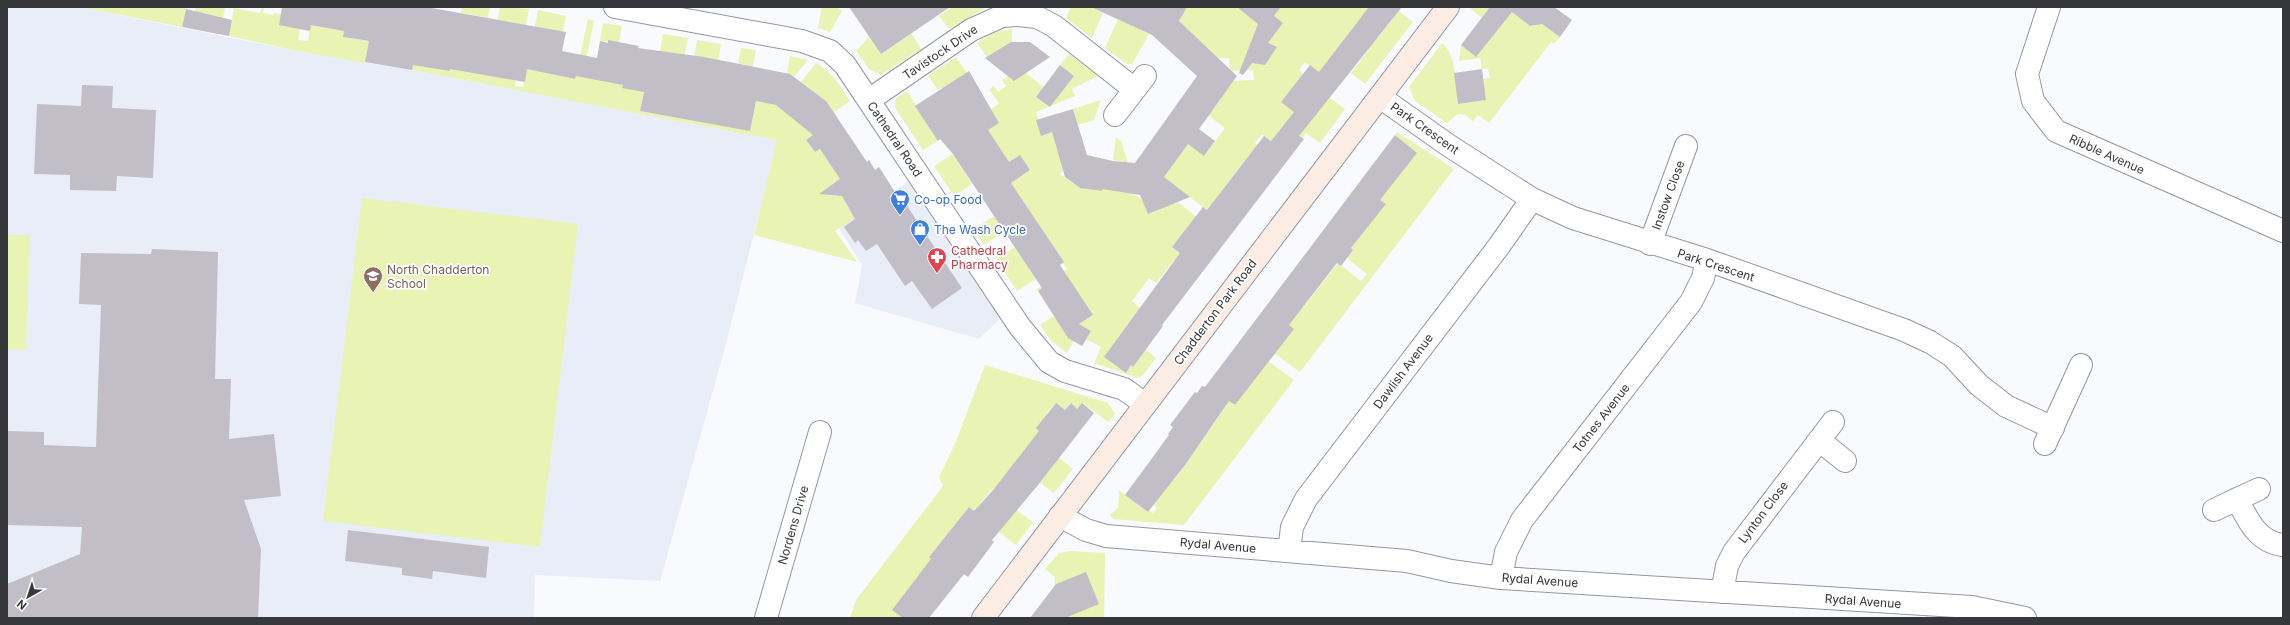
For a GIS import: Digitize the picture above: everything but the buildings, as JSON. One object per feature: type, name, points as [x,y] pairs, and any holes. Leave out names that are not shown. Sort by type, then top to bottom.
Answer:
[{"type":"street","name":"Cathedral Road","points":[[620,7],[818,46],[838,57],[869,100],[1020,327],[1042,356],[1065,371],[1124,389],[1145,404]]},
{"type":"street","name":"Chadderton Park Road","points":[[983,618],[1448,7]]},
{"type":"street","name":"Ribble Avenue","points":[[2049,7],[2027,74],[2033,101],[2056,132],[2283,231]]},
{"type":"street","name":"Tavistock Drive","points":[[869,100],[971,30],[1002,16],[1018,15],[1038,17],[1140,82],[1115,115]]},
{"type":"street","name":"Park Crescent","points":[[1380,96],[1448,145],[1532,199],[1573,218],[1650,244],[1707,260],[1904,330],[1930,342],[1952,356],[1979,385],[2049,436],[2081,365]]},
{"type":"street","name":"Instow Close","points":[[1650,244],[1686,146]]},
{"type":"street","name":"Dawlish Avenue","points":[[1289,550],[1292,527],[1306,499],[1494,252],[1532,199]]},
{"type":"street","name":"Totnes Avenue","points":[[1501,578],[1506,552],[1522,520],[1691,302],[1703,278],[1707,260]]},
{"type":"street","name":"Lynton Close","points":[[1722,592],[1727,566],[1734,552],[1833,422]]},
{"type":"street","name":"Nordens Drive","points":[[766,618],[820,432]]},
{"type":"street","points":[[1819,440],[1845,461]]},
{"type":"street","points":[[2214,510],[2259,489]]},
{"type":"street","points":[[2237,499],[2251,525],[2261,536],[2273,544],[2283,545]]},
{"type":"street","name":"Rydal Avenue","points":[[1060,516],[1086,530],[1106,536],[1407,561],[1451,571],[1501,578],[1972,608],[2025,618]]},
{"type":"shaded area","name":"North Chadderton School","points":[[7,7],[79,7],[297,51],[412,70],[778,140],[724,351],[660,581],[535,575],[534,618],[7,618]]},
{"type":"shaded area","points":[[910,180],[1001,318],[979,339],[855,303],[862,265],[839,228]]},
{"type":"green space","points":[[79,7],[186,7],[182,27]]},
{"type":"green space","points":[[196,7],[225,7],[220,34],[191,29]]},
{"type":"green space","points":[[262,7],[264,7],[263,13],[273,15],[274,13],[281,14],[304,7],[298,40],[308,41],[311,20],[327,23],[326,28],[339,30],[344,7],[348,7],[343,37],[367,41],[371,34],[365,63],[297,51],[229,36],[234,8],[260,13]]},
{"type":"green space","points":[[462,7],[490,7],[488,18],[463,13],[456,49],[491,59],[500,7],[529,9],[522,46],[523,25],[500,20],[492,56],[518,68],[515,86],[523,87],[538,10],[566,16],[563,32],[542,72],[575,79],[588,19],[594,21],[587,56],[624,80],[622,88],[646,78],[640,111],[649,113],[676,89],[683,54],[660,52],[663,34],[688,38],[673,117],[683,119],[697,40],[721,44],[707,123],[716,125],[745,98],[750,66],[738,63],[741,48],[756,50],[741,129],[750,131],[755,101],[778,105],[805,128],[826,101],[801,82],[816,63],[827,71],[850,101],[834,112],[838,118],[806,140],[815,152],[820,149],[836,173],[855,164],[829,190],[832,195],[836,196],[848,187],[855,198],[846,204],[855,218],[835,231],[857,262],[754,235],[777,140],[412,70],[416,50],[443,55],[441,69],[450,71]]},
{"type":"green space","points":[[822,7],[836,7],[842,11],[830,32],[818,28]]},
{"type":"green space","points":[[952,7],[985,8],[949,29],[939,16]]},
{"type":"green space","points":[[1071,7],[1091,7],[1103,13],[1092,38],[1066,18]]},
{"type":"green space","points":[[1186,7],[1238,7],[1273,35],[1274,16],[1281,7],[1369,7],[1367,30],[1378,38],[1399,11],[1413,22],[1365,84],[1351,73],[1370,48],[1350,33],[1324,67],[1342,82],[1338,87],[1305,62],[1299,70],[1303,74],[1281,102],[1329,97],[1345,109],[1320,143],[1306,133],[1302,138],[1284,124],[1271,141],[1262,134],[1255,143],[1264,151],[1245,160],[1208,209],[1236,230],[1235,231],[1179,189],[1172,198],[1197,217],[1172,247],[1184,256],[1197,278],[1174,260],[1156,283],[1149,278],[1132,301],[1140,308],[1125,373],[1145,349],[1156,358],[1143,375],[1138,378],[1094,363],[1101,347],[1086,339],[1091,331],[1082,326],[1067,353],[1051,341],[1040,325],[1054,316],[1065,333],[1093,315],[1065,273],[1038,291],[1036,290],[1067,269],[1011,183],[1030,170],[1025,163],[1009,162],[980,136],[998,123],[942,88],[938,90],[928,76],[956,57],[991,109],[999,104],[989,89],[994,86],[998,92],[1006,86],[1002,80],[1017,70],[987,57],[977,43],[995,32],[1012,29],[1012,42],[1017,42],[1017,51],[1020,64],[1026,73],[1044,87],[1036,97],[1044,103],[1052,92],[1074,76],[1060,65],[1069,54],[1098,76],[1072,89],[1075,96],[1036,112],[1043,135],[1052,132],[1057,150],[1083,142],[1060,174],[1078,187],[1101,191],[1102,185],[1140,197],[1144,202],[1148,214],[1156,211],[1154,173],[1142,152],[1168,171],[1174,163],[1171,160],[1186,139],[1191,146],[1205,155],[1225,128],[1205,113],[1209,107],[1213,110],[1224,94],[1208,82],[1254,80],[1253,70],[1230,71],[1229,58],[1218,58],[1179,22]]},
{"type":"green space","points":[[1472,7],[1513,7],[1518,17],[1530,26],[1537,25],[1539,22],[1560,37],[1554,44],[1551,42],[1489,123],[1478,115],[1473,121],[1465,115],[1458,114],[1447,123],[1415,101],[1409,87],[1442,43],[1451,55],[1455,71],[1458,104],[1486,100],[1483,79],[1490,78],[1488,69],[1482,69],[1480,58],[1459,61],[1461,45],[1475,56],[1482,48],[1468,35],[1484,47],[1497,30],[1471,9]]},
{"type":"green space","points":[[1118,19],[1149,34],[1132,64],[1127,64],[1105,48]]},
{"type":"green space","points":[[603,23],[622,26],[619,42],[600,41]]},
{"type":"green space","points":[[902,28],[911,33],[921,49],[881,75],[869,69],[856,51],[869,37],[881,54],[908,36]]},
{"type":"green space","points":[[790,56],[808,60],[784,89]]},
{"type":"green space","points":[[907,91],[938,141],[923,150],[895,108],[895,99]]},
{"type":"green space","points":[[1101,100],[1094,120],[1078,125],[1073,109]]},
{"type":"green space","points":[[1397,132],[1454,169],[1300,372],[1267,348],[1286,322],[1281,291],[1303,308],[1338,263],[1361,281],[1367,274],[1347,258],[1353,250],[1351,248],[1376,216],[1349,196],[1351,191],[1379,213],[1386,204],[1380,200],[1417,153],[1395,135]]},
{"type":"green space","points":[[1116,137],[1121,141],[1128,163],[1113,160]]},
{"type":"green space","points":[[953,154],[972,184],[954,196],[934,166]]},
{"type":"green space","points":[[362,198],[578,224],[540,547],[323,521]]},
{"type":"green space","points":[[994,216],[1004,232],[984,245],[974,229]]},
{"type":"green space","points":[[7,235],[30,235],[26,350],[7,349]]},
{"type":"green space","points":[[1015,247],[1036,279],[1017,291],[996,259]]},
{"type":"green space","points":[[1268,361],[1294,380],[1184,525],[1113,519],[1110,515],[1118,508],[1119,490],[1148,512],[1149,510],[1153,513],[1157,508],[1154,505],[1172,479],[1174,480],[1185,465],[1167,434],[1181,444],[1198,446],[1227,405],[1222,396],[1235,405]]},
{"type":"green space","points":[[985,365],[1108,403],[1115,414],[1108,422],[1083,403],[1077,409],[1070,403],[1065,410],[1055,403],[1047,413],[1044,435],[1052,452],[1073,469],[1054,493],[1040,483],[1054,464],[1029,444],[1000,494],[993,488],[974,511],[969,507],[929,557],[959,581],[957,583],[903,618],[850,618],[856,600],[943,486],[939,477],[955,444]]},
{"type":"green space","points":[[1016,510],[1033,522],[1016,545],[996,530]]},
{"type":"green space","points":[[1070,551],[1105,553],[1104,618],[1052,618],[1055,577],[1045,569],[1059,553]]},
{"type":"place","name":"Co-op Food","points":[[900,216]]},
{"type":"place","name":"The Wash Cycle","points":[[920,246]]},
{"type":"place","name":"Cathedral Pharmacy","points":[[937,274]]},
{"type":"place","name":"North Chadderton School","points":[[373,293]]}]
